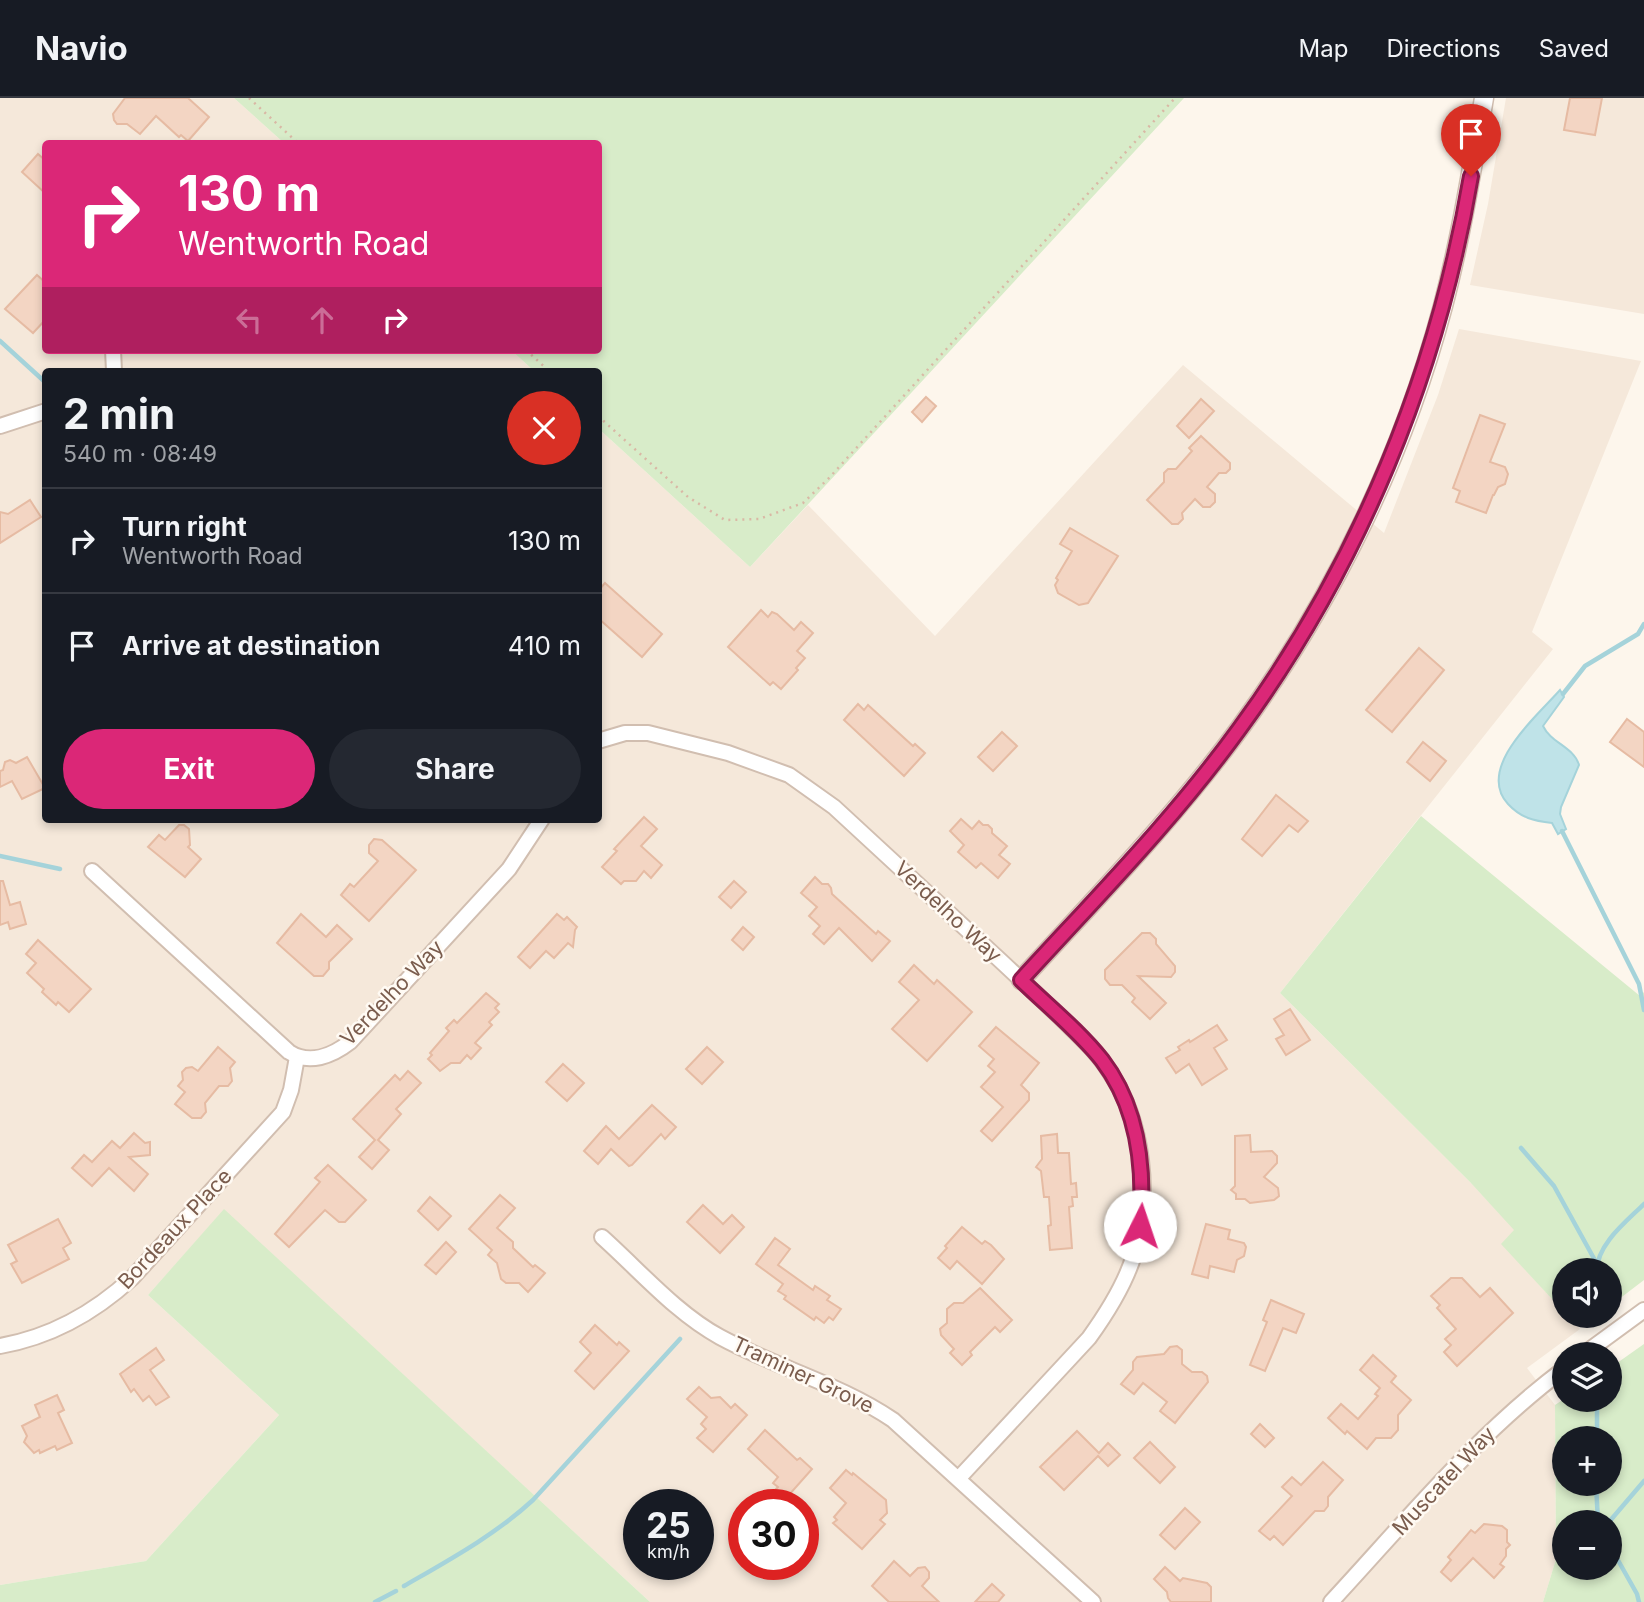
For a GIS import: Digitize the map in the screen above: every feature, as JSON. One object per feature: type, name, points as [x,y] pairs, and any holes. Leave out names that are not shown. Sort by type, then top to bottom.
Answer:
[{"type":"street","points":[[1021,980],[1177,808],[1217,758],[1287,661],[1339,571],[1384,475],[1427,360],[1455,256],[1484,98]]},
{"type":"street","points":[[0,426],[42,412]]},
{"type":"street","name":"Verdelho Way","points":[[602,740],[625,733],[648,733],[742,757],[789,775],[834,807],[1021,980],[1089,1046],[1111,1073],[1119,1089],[1138,1144],[1143,1193],[1134,1255],[1122,1286],[1089,1338],[959,1478]]},
{"type":"street","name":"Verdelho Way","points":[[297,1057],[316,1058],[336,1051],[350,1042],[509,869],[539,823]]},
{"type":"street","points":[[92,871],[281,1046],[297,1057]]},
{"type":"street","name":"Bordeaux Place","points":[[0,1346],[25,1341],[63,1327],[111,1297],[131,1278],[283,1112],[291,1090],[297,1057]]},
{"type":"street","name":"Traminer Grove","points":[[603,1237],[704,1327],[736,1345],[837,1388],[876,1408],[908,1432],[1093,1602]]},
{"type":"street","points":[[1600,1342],[1644,1310]]},
{"type":"street","name":"Muscatel Way","points":[[1331,1602],[1494,1427],[1552,1378]]},
{"type":"path","points":[[249,98],[295,140]]},
{"type":"path","points":[[602,419],[688,497],[725,520],[759,519],[803,503],[829,478],[1175,98]]},
{"type":"path","points":[[531,354],[547,368]]},
{"type":"shaded area","points":[[0,98],[234,98],[281,140],[42,140],[42,354],[515,354],[531,368],[42,368],[42,823],[602,823],[602,432],[750,567],[808,505],[935,636],[1183,365],[1384,533],[1438,395],[1459,329],[1641,361],[1532,632],[1553,649],[1280,993],[1515,1230],[1502,1244],[1552,1299],[1552,1328],[1580,1329],[1562,1342],[1552,1342],[1552,1350],[1527,1368],[1552,1401],[1552,1412],[1555,1412],[1555,1426],[1552,1426],[1552,1496],[1556,1496],[1556,1510],[1552,1510],[1552,1572],[1543,1602],[650,1602],[626,1580],[714,1580],[714,1489],[623,1489],[623,1577],[224,1210],[148,1295],[279,1415],[146,1561],[0,1585]]},
{"type":"shaded area","points":[[1506,98],[1644,98],[1644,314],[1470,285],[1488,204]]},
{"type":"green space","points":[[234,98],[1184,98],[750,567],[602,432],[602,368],[531,368],[515,354],[602,354],[602,140],[281,140]]},
{"type":"green space","points":[[1421,816],[1640,996],[1644,992],[1644,1280],[1622,1297],[1622,1258],[1552,1258],[1552,1299],[1501,1244],[1514,1230],[1470,1182],[1280,993]]},
{"type":"green space","points":[[224,1209],[623,1577],[623,1580],[650,1602],[0,1602],[0,1585],[146,1561],[279,1415],[148,1295]]},
{"type":"green space","points":[[1644,1344],[1644,1602],[1543,1602],[1552,1572],[1552,1580],[1622,1580],[1622,1510],[1556,1510],[1556,1496],[1622,1496],[1622,1426],[1555,1426],[1555,1412],[1622,1412],[1622,1360]]},
{"type":"water","points":[[1560,690],[1564,697],[1543,726],[1551,737],[1572,754],[1579,765],[1561,807],[1560,814],[1566,829],[1558,834],[1552,823],[1528,818],[1508,804],[1500,790],[1499,775],[1513,743]]},
{"type":"building","points":[[125,98],[188,98],[209,117],[187,140],[181,135],[179,137],[156,116],[140,134],[127,124],[117,124],[113,114]]},
{"type":"building","points":[[1570,98],[1602,98],[1595,135],[1564,130]]},
{"type":"building","points":[[38,154],[42,158],[42,190],[22,172]]},
{"type":"building","points":[[37,275],[42,279],[42,323],[33,333],[5,309]]},
{"type":"building","points":[[926,397],[936,406],[922,422],[912,412]]},
{"type":"building","points":[[1201,399],[1214,411],[1189,438],[1177,426]]},
{"type":"building","points":[[1480,415],[1505,424],[1490,462],[1505,467],[1508,474],[1505,484],[1498,487],[1493,495],[1486,513],[1456,502],[1460,491],[1453,488]]},
{"type":"building","points":[[1201,436],[1230,463],[1230,469],[1226,473],[1219,473],[1207,487],[1215,494],[1215,502],[1210,507],[1203,507],[1195,499],[1182,513],[1183,519],[1178,524],[1172,524],[1147,500],[1164,482],[1164,473],[1168,469],[1176,469],[1192,451],[1189,448]]},
{"type":"building","points":[[30,500],[41,517],[0,543],[0,512],[8,514]]},
{"type":"building","points":[[1070,528],[1118,556],[1088,603],[1079,605],[1058,593],[1055,585],[1058,580],[1056,578],[1072,551],[1060,544]]},
{"type":"building","points":[[605,583],[662,634],[642,657],[602,622],[602,586]]},
{"type":"building","points":[[761,610],[768,617],[772,612],[777,614],[794,630],[801,622],[813,633],[797,651],[805,658],[781,689],[773,682],[770,685],[728,647]]},
{"type":"building","points":[[1419,648],[1444,670],[1392,732],[1366,710]]},
{"type":"building","points":[[858,704],[864,710],[868,705],[913,746],[915,744],[925,753],[904,776],[844,720]]},
{"type":"building","points":[[1627,719],[1644,732],[1644,767],[1610,742]]},
{"type":"building","points":[[1002,732],[1017,746],[993,771],[978,757]]},
{"type":"building","points":[[1423,742],[1446,761],[1430,781],[1407,762]]},
{"type":"building","points":[[27,757],[42,783],[42,789],[22,799],[12,781],[0,787],[0,771],[3,770],[5,762],[10,760],[16,763]]},
{"type":"building","points":[[1276,795],[1308,821],[1298,832],[1289,825],[1262,856],[1242,839]]},
{"type":"building","points":[[644,817],[657,829],[641,846],[662,865],[651,878],[644,871],[636,881],[624,881],[621,884],[602,867],[617,851],[614,849]]},
{"type":"building","points":[[961,819],[972,829],[979,821],[988,825],[992,833],[1007,846],[999,855],[1010,864],[998,878],[981,863],[976,868],[958,852],[964,845],[950,831]]},
{"type":"building","points":[[179,825],[189,829],[188,847],[201,859],[185,877],[148,847],[159,835],[165,840]]},
{"type":"building","points":[[374,839],[382,840],[416,870],[369,921],[341,895],[350,884],[354,887],[378,861],[369,853],[369,845]]},
{"type":"building","points":[[815,877],[822,884],[828,884],[832,894],[876,934],[878,931],[890,941],[872,961],[839,928],[824,944],[813,934],[820,926],[809,916],[817,907],[801,893]]},
{"type":"building","points":[[0,881],[3,881],[10,905],[20,902],[26,924],[10,929],[8,922],[0,925]]},
{"type":"building","points":[[734,881],[746,892],[731,908],[719,897]]},
{"type":"building","points":[[301,914],[326,937],[337,925],[352,939],[329,962],[329,969],[323,976],[314,976],[277,943]]},
{"type":"building","points":[[557,914],[564,920],[567,917],[577,927],[573,947],[568,943],[554,958],[546,951],[530,968],[518,957]]},
{"type":"building","points":[[743,927],[754,937],[743,950],[732,940]]},
{"type":"building","points":[[1142,933],[1150,933],[1156,939],[1156,944],[1175,966],[1171,977],[1138,976],[1166,1003],[1150,1019],[1132,1002],[1135,998],[1122,985],[1110,985],[1105,979],[1105,970]]},
{"type":"building","points":[[38,940],[91,989],[69,1012],[58,1002],[56,1005],[42,992],[44,989],[27,973],[36,963],[26,954]]},
{"type":"building","points":[[914,965],[934,984],[937,980],[972,1012],[927,1061],[892,1029],[919,1000],[899,982]]},
{"type":"building","points":[[486,993],[499,1004],[495,1008],[499,1012],[489,1022],[492,1025],[475,1043],[481,1048],[471,1059],[467,1055],[460,1063],[451,1063],[440,1071],[428,1059],[432,1055],[430,1053],[449,1031],[446,1028],[454,1020],[457,1023]]},
{"type":"building","points":[[1290,1009],[1310,1040],[1286,1055],[1276,1039],[1284,1035],[1274,1019]]},
{"type":"building","points":[[1217,1025],[1227,1040],[1214,1048],[1227,1069],[1202,1085],[1189,1064],[1176,1073],[1166,1058],[1180,1050],[1178,1047]]},
{"type":"building","points":[[996,1027],[1039,1063],[1021,1085],[1029,1093],[1029,1100],[992,1141],[981,1131],[1003,1107],[981,1087],[995,1072],[988,1066],[994,1059],[979,1046]]},
{"type":"building","points":[[218,1047],[235,1062],[230,1068],[232,1081],[228,1086],[219,1086],[205,1103],[206,1112],[201,1118],[192,1118],[175,1104],[185,1092],[178,1086],[183,1080],[182,1072],[192,1067],[198,1071]]},
{"type":"building","points":[[707,1047],[723,1062],[702,1084],[686,1069]]},
{"type":"building","points":[[563,1064],[584,1083],[567,1101],[546,1082]]},
{"type":"building","points":[[408,1071],[421,1083],[396,1109],[401,1114],[378,1140],[389,1150],[372,1169],[359,1157],[375,1140],[353,1119],[395,1075],[400,1080]]},
{"type":"building","points":[[652,1105],[676,1127],[665,1139],[661,1134],[632,1165],[629,1166],[611,1149],[598,1164],[584,1151],[606,1126],[619,1139]]},
{"type":"building","points":[[134,1133],[145,1143],[150,1142],[150,1155],[129,1157],[148,1174],[134,1191],[109,1168],[92,1186],[72,1168],[84,1155],[92,1162],[112,1141],[120,1148]]},
{"type":"building","points":[[1057,1134],[1058,1153],[1069,1153],[1071,1184],[1076,1183],[1077,1197],[1072,1197],[1073,1206],[1069,1207],[1072,1248],[1050,1250],[1049,1197],[1044,1197],[1041,1171],[1036,1167],[1042,1159],[1041,1136]]},
{"type":"building","points":[[1250,1135],[1251,1152],[1272,1151],[1277,1156],[1277,1163],[1264,1177],[1278,1188],[1279,1196],[1274,1200],[1250,1203],[1245,1199],[1236,1199],[1236,1194],[1231,1190],[1235,1186],[1235,1136]]},
{"type":"building","points":[[328,1165],[366,1200],[345,1222],[339,1222],[325,1210],[289,1247],[275,1234],[320,1182],[315,1178]]},
{"type":"building","points":[[500,1195],[515,1208],[497,1228],[513,1242],[513,1248],[533,1267],[535,1265],[545,1273],[528,1292],[519,1283],[506,1283],[501,1279],[497,1263],[488,1255],[492,1250],[469,1229]]},
{"type":"building","points":[[430,1197],[451,1216],[438,1230],[418,1211]]},
{"type":"building","points":[[703,1205],[723,1224],[732,1215],[744,1227],[720,1253],[687,1222]]},
{"type":"building","points":[[58,1219],[71,1243],[63,1248],[69,1259],[22,1283],[11,1264],[17,1261],[8,1245]]},
{"type":"building","points":[[1206,1224],[1230,1230],[1228,1239],[1244,1243],[1244,1256],[1237,1260],[1234,1272],[1210,1266],[1208,1278],[1192,1274]]},
{"type":"building","points":[[962,1227],[982,1244],[985,1241],[991,1245],[1004,1259],[982,1284],[957,1261],[950,1269],[938,1258]]},
{"type":"building","points":[[775,1238],[790,1249],[778,1265],[813,1290],[815,1286],[830,1296],[827,1300],[841,1309],[833,1320],[829,1317],[824,1323],[816,1317],[814,1320],[784,1299],[786,1296],[778,1291],[783,1284],[756,1264]]},
{"type":"building","points":[[446,1242],[456,1252],[436,1274],[425,1265]]},
{"type":"building","points":[[1451,1278],[1462,1278],[1480,1297],[1490,1288],[1513,1313],[1457,1366],[1444,1352],[1451,1345],[1445,1339],[1456,1329],[1437,1308],[1440,1305],[1431,1296]]},
{"type":"building","points":[[980,1288],[1012,1320],[1000,1332],[995,1327],[970,1352],[972,1355],[962,1365],[950,1353],[954,1349],[941,1335],[940,1329],[947,1323],[947,1309],[954,1303],[963,1303]]},
{"type":"building","points":[[1271,1300],[1304,1314],[1296,1333],[1283,1328],[1265,1371],[1250,1365],[1267,1322],[1263,1320]]},
{"type":"building","points":[[595,1325],[617,1345],[619,1342],[629,1351],[594,1389],[575,1371],[591,1353],[580,1342]]},
{"type":"building","points":[[1177,1346],[1182,1350],[1182,1364],[1192,1372],[1202,1372],[1207,1376],[1208,1382],[1175,1423],[1160,1411],[1167,1402],[1143,1383],[1134,1394],[1121,1384],[1133,1370],[1133,1362],[1137,1357],[1164,1354],[1170,1347]]},
{"type":"building","points":[[156,1348],[164,1360],[150,1370],[169,1397],[156,1405],[149,1396],[143,1401],[134,1389],[131,1392],[120,1374]]},
{"type":"building","points":[[1373,1355],[1396,1376],[1391,1382],[1411,1400],[1398,1415],[1398,1430],[1391,1438],[1376,1438],[1367,1449],[1328,1418],[1341,1404],[1358,1419],[1378,1396],[1375,1394],[1380,1388],[1360,1370]]},
{"type":"building","points":[[699,1387],[711,1398],[720,1397],[731,1408],[735,1404],[747,1415],[713,1452],[697,1438],[706,1429],[701,1424],[707,1417],[687,1399]]},
{"type":"building","points":[[57,1395],[64,1410],[58,1413],[72,1443],[57,1450],[55,1446],[34,1453],[24,1442],[27,1436],[22,1426],[40,1417],[35,1405]]},
{"type":"building","points":[[1260,1424],[1274,1438],[1265,1447],[1251,1434]]},
{"type":"building","points":[[765,1430],[797,1460],[800,1458],[812,1469],[794,1489],[776,1489],[778,1487],[773,1483],[778,1477],[748,1449]]},
{"type":"building","points":[[1077,1431],[1099,1453],[1108,1443],[1120,1455],[1108,1466],[1098,1456],[1064,1490],[1040,1467]]},
{"type":"building","points":[[1150,1442],[1175,1467],[1160,1483],[1134,1458]]},
{"type":"building","points":[[1323,1462],[1343,1480],[1328,1497],[1328,1506],[1324,1511],[1315,1511],[1283,1545],[1274,1536],[1270,1540],[1259,1531],[1292,1496],[1282,1487],[1292,1477],[1301,1485]]},
{"type":"building","points":[[846,1470],[886,1500],[887,1513],[880,1520],[885,1524],[862,1549],[833,1523],[837,1520],[834,1517],[846,1503],[830,1488]]},
{"type":"building","points":[[1185,1508],[1200,1522],[1175,1549],[1160,1535]]},
{"type":"building","points":[[1484,1524],[1502,1526],[1507,1530],[1507,1542],[1510,1545],[1500,1564],[1504,1567],[1494,1578],[1473,1558],[1451,1581],[1441,1572],[1451,1560],[1448,1557],[1471,1530],[1475,1533]]},
{"type":"building","points":[[894,1561],[910,1576],[918,1568],[925,1567],[929,1578],[922,1586],[939,1602],[889,1602],[872,1586]]},
{"type":"building","points":[[1165,1567],[1180,1581],[1183,1578],[1207,1583],[1211,1587],[1211,1602],[1171,1602],[1167,1592],[1154,1579]]},
{"type":"building","points":[[992,1584],[1004,1595],[998,1602],[975,1602]]},
{"type":"waterway","points":[[0,341],[42,379]]},
{"type":"waterway","points":[[1563,694],[1585,666],[1638,634],[1644,624]]},
{"type":"waterway","points":[[1562,831],[1639,984],[1644,1010]]},
{"type":"waterway","points":[[0,856],[60,869]]},
{"type":"waterway","points":[[1521,1148],[1554,1186],[1594,1258]]},
{"type":"waterway","points":[[1599,1258],[1607,1242],[1644,1204]]},
{"type":"waterway","points":[[404,1586],[487,1536],[533,1500],[680,1339]]},
{"type":"waterway","points":[[1597,1412],[1597,1426]]},
{"type":"waterway","points":[[1619,1510],[1644,1481]]},
{"type":"waterway","points":[[1597,1496],[1597,1510]]},
{"type":"waterway","points":[[1622,1567],[1639,1602]]},
{"type":"waterway","points":[[375,1602],[396,1591]]},
{"type":"route","points":[[1140,1226],[1143,1193],[1141,1167],[1138,1144],[1127,1105],[1101,1059],[1021,980],[1177,808],[1239,730],[1287,661],[1339,571],[1384,475],[1427,360],[1455,256],[1471,176]]}]
